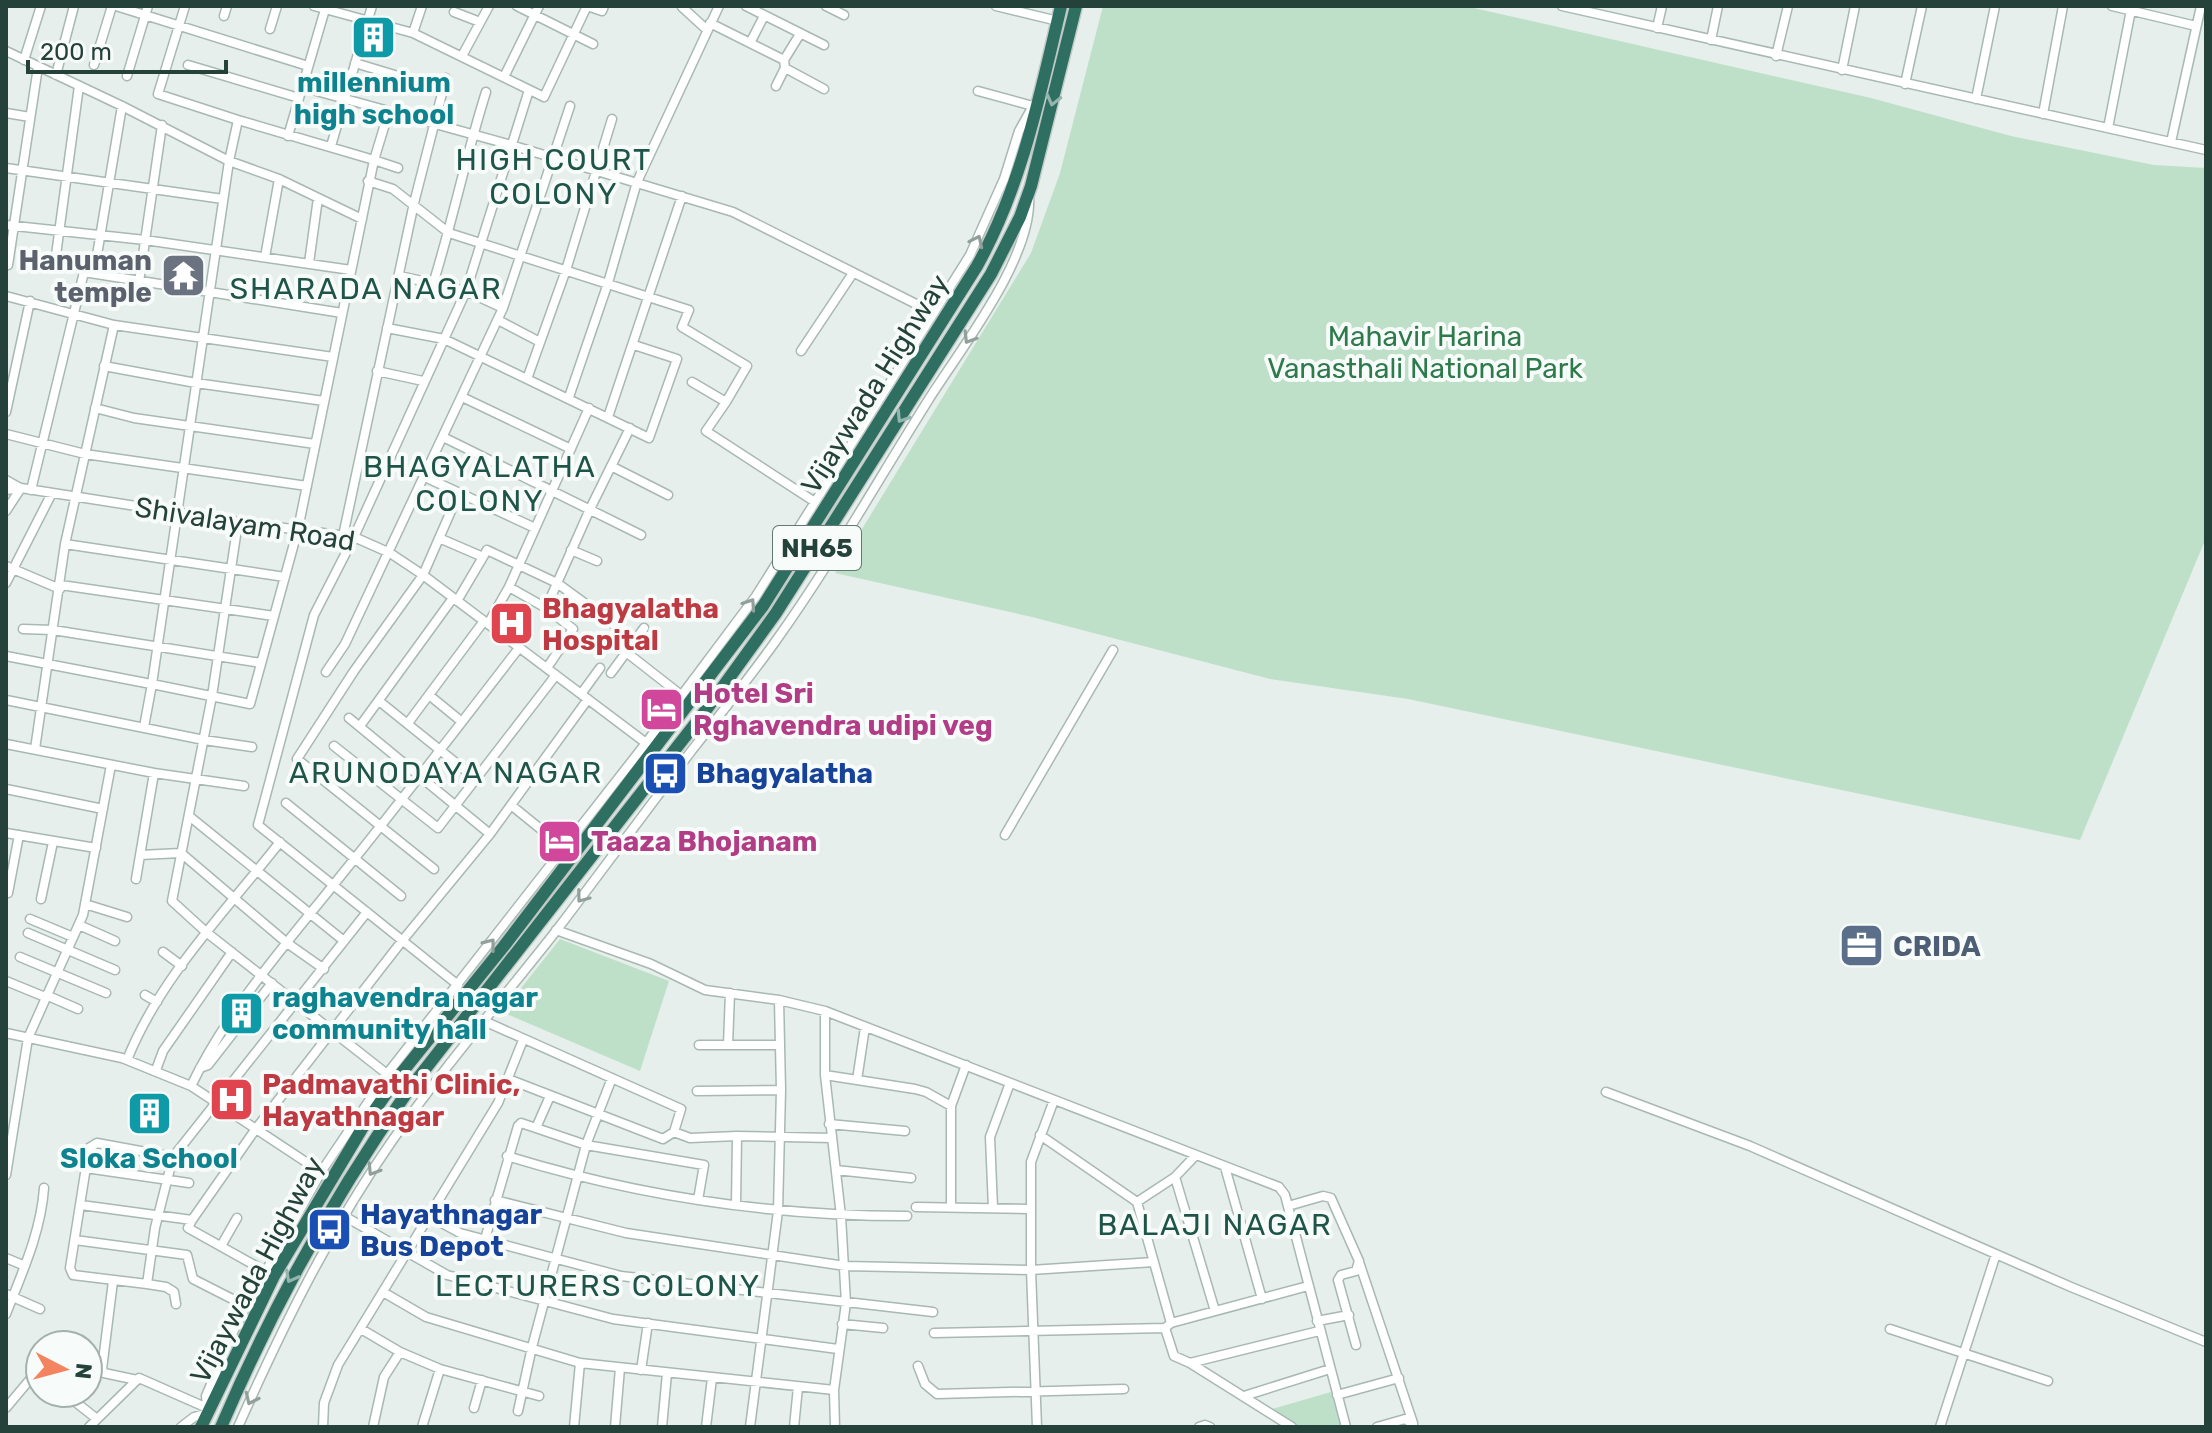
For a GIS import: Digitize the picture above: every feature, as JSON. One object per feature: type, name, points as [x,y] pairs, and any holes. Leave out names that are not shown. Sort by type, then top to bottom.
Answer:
[{"type":"highway","name":"Vijaywada Highway","points":[[201,1427],[257,1308],[301,1228],[363,1127],[763,606],[977,266],[1005,211],[1016,181],[1061,6]]},
{"type":"highway","name":"Vijaywada Highway","points":[[221,1427],[295,1270],[376,1137],[706,710],[776,613],[991,274],[1020,217],[1029,191],[1076,6]]},
{"type":"highway","points":[[424,1045],[437,1055]]},
{"type":"street","points":[[24,60],[41,6]]},
{"type":"street","points":[[56,75],[74,6]]},
{"type":"street","points":[[94,65],[114,6],[147,11],[179,26],[308,66]]},
{"type":"street","points":[[185,6],[158,94],[398,168]]},
{"type":"street","points":[[224,16],[227,6]]},
{"type":"street","points":[[270,29],[277,6]]},
{"type":"street","points":[[314,6],[413,33],[544,97],[587,6],[602,11],[604,6]]},
{"type":"street","points":[[331,146],[372,6]]},
{"type":"street","points":[[413,33],[422,6]]},
{"type":"street","points":[[462,56],[489,6]]},
{"type":"street","points":[[517,6],[593,44]]},
{"type":"street","points":[[504,77],[539,6]]},
{"type":"street","points":[[569,397],[608,283],[637,182],[719,6]]},
{"type":"street","points":[[746,6],[824,45]]},
{"type":"street","points":[[826,6],[844,15]]},
{"type":"street","points":[[996,6],[1058,21]]},
{"type":"street","points":[[1563,6],[2206,150]]},
{"type":"street","points":[[1611,18],[1613,6]]},
{"type":"street","points":[[1657,28],[1662,6]]},
{"type":"street","points":[[1711,40],[1718,6]]},
{"type":"street","points":[[1776,56],[1788,6]]},
{"type":"street","points":[[1842,70],[1855,6]]},
{"type":"street","points":[[1905,84],[1922,6]]},
{"type":"street","points":[[1976,99],[1995,6]]},
{"type":"street","points":[[2043,114],[2063,6]]},
{"type":"street","points":[[2112,6],[2196,26]]},
{"type":"street","points":[[2155,16],[2158,6]]},
{"type":"street","points":[[2171,142],[2201,6]]},
{"type":"street","points":[[682,7],[708,26],[750,43],[824,89]]},
{"type":"street","points":[[288,136],[326,8]]},
{"type":"street","points":[[2108,128],[2131,10]]},
{"type":"street","points":[[127,76],[147,11]]},
{"type":"street","points":[[454,12],[480,22]]},
{"type":"street","points":[[750,43],[764,16]]},
{"type":"street","points":[[776,86],[800,34]]},
{"type":"street","points":[[6,51],[162,125],[229,161],[279,179],[362,219]]},
{"type":"street","points":[[355,63],[398,76]]},
{"type":"street","points":[[188,65],[299,98]]},
{"type":"street","points":[[8,265],[10,225],[38,67]]},
{"type":"street","points":[[343,536],[414,203],[446,78]]},
{"type":"street","points":[[56,255],[79,86]]},
{"type":"street","points":[[302,87],[553,157],[733,212],[934,313]]},
{"type":"street","points":[[1014,100],[1017,89]]},
{"type":"street","points":[[458,985],[258,825],[314,615],[354,537],[466,291],[529,90]]},
{"type":"street","points":[[207,1410],[206,1396],[246,1306],[321,1172],[387,1074],[735,627],[970,255],[1004,179],[1019,131],[1035,104],[978,91]]},
{"type":"street","points":[[433,284],[486,92]]},
{"type":"street","points":[[94,273],[122,106]]},
{"type":"street","points":[[326,672],[345,644],[390,553],[498,320],[570,106]]},
{"type":"street","points":[[6,656],[250,704],[298,529],[368,181],[389,111]]},
{"type":"street","points":[[6,113],[30,117]]},
{"type":"street","points":[[527,379],[566,270],[612,119]]},
{"type":"street","points":[[144,727],[223,199],[238,120]]},
{"type":"street","points":[[139,282],[162,125]]},
{"type":"street","points":[[6,168],[223,199]]},
{"type":"street","points":[[265,257],[279,179]]},
{"type":"street","points":[[368,181],[393,189],[449,233],[689,310],[682,327],[747,366],[706,431],[815,502]]},
{"type":"street","points":[[238,1427],[297,1302],[344,1216],[391,1143],[776,641],[805,596],[969,339],[1009,270],[1030,214],[1029,191]]},
{"type":"street","points":[[608,417],[682,196]]},
{"type":"street","points":[[309,263],[318,198]]},
{"type":"street","points":[[10,225],[145,240],[351,270]]},
{"type":"street","points":[[31,490],[84,272],[342,313]]},
{"type":"street","points":[[801,351],[853,273]]},
{"type":"street","points":[[400,276],[466,291],[503,308]]},
{"type":"street","points":[[6,296],[114,325],[333,357]]},
{"type":"street","points":[[6,412],[30,301]]},
{"type":"street","points":[[498,320],[540,342]]},
{"type":"street","points":[[35,749],[65,544],[114,325]]},
{"type":"street","points":[[387,328],[444,339],[649,438],[677,359],[634,345]]},
{"type":"street","points":[[104,366],[324,401]]},
{"type":"street","points":[[377,371],[423,381]]},
{"type":"street","points":[[692,382],[726,402]]},
{"type":"street","points":[[462,397],[571,449]]},
{"type":"street","points":[[95,408],[134,418],[315,444]]},
{"type":"street","points":[[408,723],[486,623],[509,587],[589,408]]},
{"type":"street","points":[[546,608],[630,428]]},
{"type":"street","points":[[6,434],[85,454],[307,486]]},
{"type":"street","points":[[443,437],[641,535]]},
{"type":"street","points":[[611,466],[668,495]]},
{"type":"street","points":[[425,477],[458,495],[535,528]]},
{"type":"street","name":"Shivalayam Road","points":[[6,480],[31,490],[354,537],[390,553],[423,575],[646,743]]},
{"type":"street","points":[[6,511],[21,488]]},
{"type":"street","name":"Shivalayam Road","points":[[6,490],[21,488]]},
{"type":"street","points":[[6,583],[9,568],[52,493]]},
{"type":"street","points":[[434,869],[297,759],[354,671],[423,575],[458,495]]},
{"type":"street","points":[[238,522],[212,696],[172,901],[206,932],[387,1074]]},
{"type":"street","points":[[439,538],[483,557]]},
{"type":"street","points":[[65,544],[285,577]]},
{"type":"street","points":[[360,726],[455,599],[487,550],[557,583],[635,640]]},
{"type":"street","points":[[571,550],[597,561]]},
{"type":"street","points":[[9,568],[61,587],[274,616]]},
{"type":"street","points":[[509,587],[546,608],[573,629],[547,668]]},
{"type":"street","points":[[611,673],[644,628]]},
{"type":"street","points":[[23,629],[53,630],[261,663]]},
{"type":"street","points":[[191,1086],[261,975],[381,827],[519,648]]},
{"type":"street","points":[[1005,835],[1113,650]]},
{"type":"street","points":[[626,652],[681,695]]},
{"type":"street","points":[[265,1271],[188,1228],[192,1220],[255,1130],[490,834],[584,697],[600,668]]},
{"type":"street","points":[[334,746],[438,828],[556,675]]},
{"type":"street","points":[[429,695],[462,722]]},
{"type":"street","points":[[6,700],[252,747]]},
{"type":"street","points":[[379,701],[476,779]]},
{"type":"street","points":[[349,718],[490,834]]},
{"type":"street","points":[[6,744],[154,773],[244,786]]},
{"type":"street","points":[[6,1175],[28,1038],[79,925],[111,765]]},
{"type":"street","points":[[136,879],[154,773]]},
{"type":"street","points":[[6,789],[103,809]]},
{"type":"street","points":[[286,803],[401,896]]},
{"type":"street","points":[[511,805],[564,848]]},
{"type":"street","points":[[189,816],[344,941]]},
{"type":"street","points":[[6,833],[96,848]]},
{"type":"street","points":[[8,893],[19,835]]},
{"type":"street","points":[[41,899],[53,842]]},
{"type":"street","points":[[127,1060],[138,1032],[182,966],[280,842]]},
{"type":"street","points":[[140,855],[181,853],[287,943],[324,969]]},
{"type":"street","points":[[85,904],[127,917]]},
{"type":"street","points":[[147,1284],[173,1157],[367,912]]},
{"type":"street","points":[[30,919],[73,937]]},
{"type":"street","points":[[79,925],[115,941]]},
{"type":"street","points":[[556,930],[651,964],[705,990],[779,1000],[825,1011],[1279,1187],[1285,1195],[1346,1427]]},
{"type":"street","points":[[28,933],[115,970]]},
{"type":"street","points":[[163,952],[182,966]]},
{"type":"street","points":[[156,1070],[163,1051],[232,952]]},
{"type":"street","points":[[20,957],[106,993]]},
{"type":"street","points":[[6,981],[78,1009]]},
{"type":"street","points":[[200,1068],[208,1065],[272,983]]},
{"type":"street","points":[[728,1045],[730,993]]},
{"type":"street","points":[[145,995],[157,1002]]},
{"type":"street","points":[[750,1427],[778,1211],[781,1090],[779,1000]]},
{"type":"street","points":[[825,1011],[825,1075],[841,1216],[846,1303],[834,1390],[835,1427]]},
{"type":"street","points":[[484,1021],[681,1109],[674,1132],[663,1139],[508,1079]]},
{"type":"street","points":[[857,1080],[865,1027]]},
{"type":"street","points":[[6,1033],[127,1060],[156,1070],[191,1086],[321,1172]]},
{"type":"street","points":[[323,1427],[324,1403],[338,1365],[498,1103],[523,1040]]},
{"type":"street","points":[[699,1045],[779,1045]]},
{"type":"street","points":[[951,1207],[951,1106],[966,1065]]},
{"type":"street","points":[[825,1075],[926,1092],[951,1106]]},
{"type":"street","points":[[518,1411],[586,1145],[612,1078]]},
{"type":"street","points":[[993,1208],[990,1137],[1010,1083]]},
{"type":"street","points":[[697,1091],[781,1090]]},
{"type":"street","points":[[1606,1092],[1750,1146],[2206,1342]]},
{"type":"street","points":[[536,1128],[550,1096]]},
{"type":"street","points":[[1037,1427],[1031,1270],[1031,1162],[1054,1100]]},
{"type":"street","points":[[485,1239],[507,1156],[519,1124],[586,1145],[704,1165],[698,1200]]},
{"type":"street","points":[[829,1124],[905,1131]]},
{"type":"street","points":[[674,1132],[690,1138],[832,1138]]},
{"type":"street","points":[[1040,1135],[1137,1202],[1154,1262],[1174,1356],[1292,1427]]},
{"type":"street","points":[[736,1205],[737,1136]]},
{"type":"street","points":[[173,1157],[97,1143],[89,1148],[70,1268],[73,1275],[170,1288],[176,1304]]},
{"type":"street","points":[[507,1156],[577,1178],[698,1200],[841,1216],[907,1216]]},
{"type":"street","points":[[1137,1202],[1175,1177],[1195,1156]]},
{"type":"street","points":[[1225,1167],[1262,1299]]},
{"type":"street","points":[[86,1168],[189,1183]]},
{"type":"street","points":[[836,1170],[911,1178]]},
{"type":"street","points":[[1175,1177],[1215,1311]]},
{"type":"street","points":[[6,1314],[9,1295],[25,1266],[40,1216],[44,1188]]},
{"type":"street","points":[[1288,1206],[1323,1196],[1331,1198],[1359,1261],[1413,1425]]},
{"type":"street","points":[[495,1200],[626,1233],[845,1266],[1031,1270],[1154,1262]]},
{"type":"street","points":[[81,1205],[192,1220]]},
{"type":"street","points":[[916,1207],[1030,1209]]},
{"type":"street","points":[[344,1216],[447,1275],[613,1319],[838,1349]]},
{"type":"street","points":[[429,1216],[460,1233],[621,1276],[933,1312]]},
{"type":"street","points":[[221,1246],[237,1218]]},
{"type":"street","points":[[75,1240],[187,1255],[193,1279],[246,1306]]},
{"type":"street","points":[[1940,1427],[1996,1254]]},
{"type":"street","points":[[6,1258],[25,1266]]},
{"type":"street","points":[[1356,1345],[1338,1280],[1341,1275],[1356,1271],[1359,1261]]},
{"type":"street","points":[[113,1281],[104,1373],[139,1378],[207,1410]]},
{"type":"street","points":[[934,1333],[1168,1326],[1308,1286]]},
{"type":"street","points":[[383,1292],[426,1317],[580,1363],[834,1390]]},
{"type":"street","points":[[9,1295],[40,1309]]},
{"type":"street","points":[[1190,1363],[1349,1315]]},
{"type":"street","points":[[641,1370],[648,1323]]},
{"type":"street","points":[[842,1324],[883,1328]]},
{"type":"street","points":[[361,1329],[400,1352],[440,1369],[539,1396]]},
{"type":"street","points":[[1890,1329],[2048,1381]]},
{"type":"street","points":[[373,1427],[384,1377],[400,1352]]},
{"type":"street","points":[[574,1427],[580,1363]]},
{"type":"street","points":[[918,1366],[925,1384],[937,1394],[1124,1389]]},
{"type":"street","points":[[615,1427],[620,1368]]},
{"type":"street","points":[[422,1427],[440,1369]]},
{"type":"street","points":[[1244,1396],[1330,1369]]},
{"type":"street","points":[[662,1427],[667,1373]]},
{"type":"street","points":[[706,1427],[712,1378]]},
{"type":"street","points":[[1337,1395],[1399,1378]]},
{"type":"street","points":[[89,1427],[137,1380]]},
{"type":"street","points":[[474,1408],[482,1380]]},
{"type":"street","points":[[6,1408],[24,1387]]},
{"type":"street","points":[[794,1427],[798,1387]]},
{"type":"street","points":[[84,1409],[97,1419]]},
{"type":"street","points":[[181,1427],[207,1410]]},
{"type":"street","points":[[1377,1427],[1405,1419],[1413,1425]]},
{"type":"street","points":[[1199,1427],[1210,1427]]},
{"type":"green space","name":"Mahavir Harina Vanasthali National Park","points":[[1103,6],[1465,6],[1871,98],[2011,136],[2154,165],[2206,168],[2206,538],[2080,840],[1408,699],[1270,679],[1032,617],[835,573],[1031,253],[1060,173]]},
{"type":"green space","points":[[560,939],[669,981],[640,1071],[502,1012]]},
{"type":"green space","points":[[1331,1392],[1341,1427],[1300,1427],[1272,1409]]},
{"type":"place","name":"millennium high school","points":[[374,38]]},
{"type":"place","name":"Hanuman temple","points":[[183,276]]},
{"type":"place","name":"Bhagyalatha Hospital","points":[[511,624]]},
{"type":"place","name":"Hotel Sri Rghavendra udipi veg","points":[[662,709]]},
{"type":"place","name":"Bhagyalatha","points":[[665,773]]},
{"type":"place","name":"Taaza Bhojanam","points":[[560,841]]},
{"type":"place","name":"CRIDA","points":[[1862,946]]},
{"type":"place","name":"raghavendra nagar community hall","points":[[241,1013]]},
{"type":"place","name":"Padmavathi Clinic, Hayathnagar","points":[[231,1100]]},
{"type":"place","name":"Sloka School","points":[[149,1113]]},
{"type":"place","name":"Hayathnagar Bus Depot","points":[[329,1230]]},
{"type":"district","name":"HIGH COURT COLONY","points":[[554,177]]},
{"type":"district","name":"SHARADA NAGAR","points":[[366,289]]},
{"type":"district","name":"BHAGYALATHA COLONY","points":[[480,484]]},
{"type":"district","name":"ARUNODAYA NAGAR","points":[[446,773]]},
{"type":"district","name":"BALAJI NAGAR","points":[[1215,1225]]},
{"type":"district","name":"LECTURERS COLONY","points":[[598,1286]]}]
